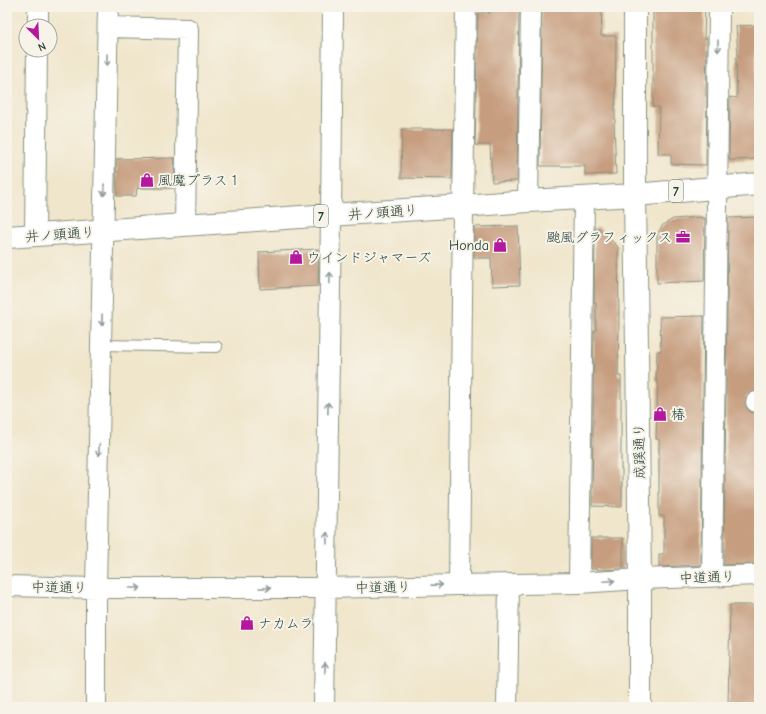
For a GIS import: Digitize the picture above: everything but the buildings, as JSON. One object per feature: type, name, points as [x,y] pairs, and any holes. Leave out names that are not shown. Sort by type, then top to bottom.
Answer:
[{"type":"main road","name":"成蹊通り","points":[[635,7],[635,195],[640,579],[640,707]]},
{"type":"main road","name":"井ノ頭通り","points":[[7,237],[635,195],[759,184]]},
{"type":"street","points":[[38,7],[38,18]]},
{"type":"street","points":[[96,707],[96,588],[108,7]]},
{"type":"street","points":[[324,707],[333,7]]},
{"type":"street","points":[[459,585],[466,7]]},
{"type":"street","points":[[528,201],[531,7]]},
{"type":"street","points":[[712,577],[719,7]]},
{"type":"street","points":[[108,27],[188,29],[185,225]]},
{"type":"street","points":[[35,236],[37,58]]},
{"type":"street","points":[[579,583],[584,198]]},
{"type":"street","name":"中道通り","points":[[7,586],[96,588],[326,588],[579,583],[640,579],[759,575]]},
{"type":"street","points":[[507,707],[509,585]]},
{"type":"lane","points":[[101,345],[217,348]]},
{"type":"place","name":"風魔プラス１","points":[[147,180]]},
{"type":"place","name":"颱風グラフィックス","points":[[683,237]]},
{"type":"place","name":"Honda","points":[[500,245]]},
{"type":"place","name":"ウインドジャマーズ","points":[[296,257]]},
{"type":"place","name":"椿","points":[[660,414]]},
{"type":"place","name":"ナカムラ","points":[[247,623]]}]
